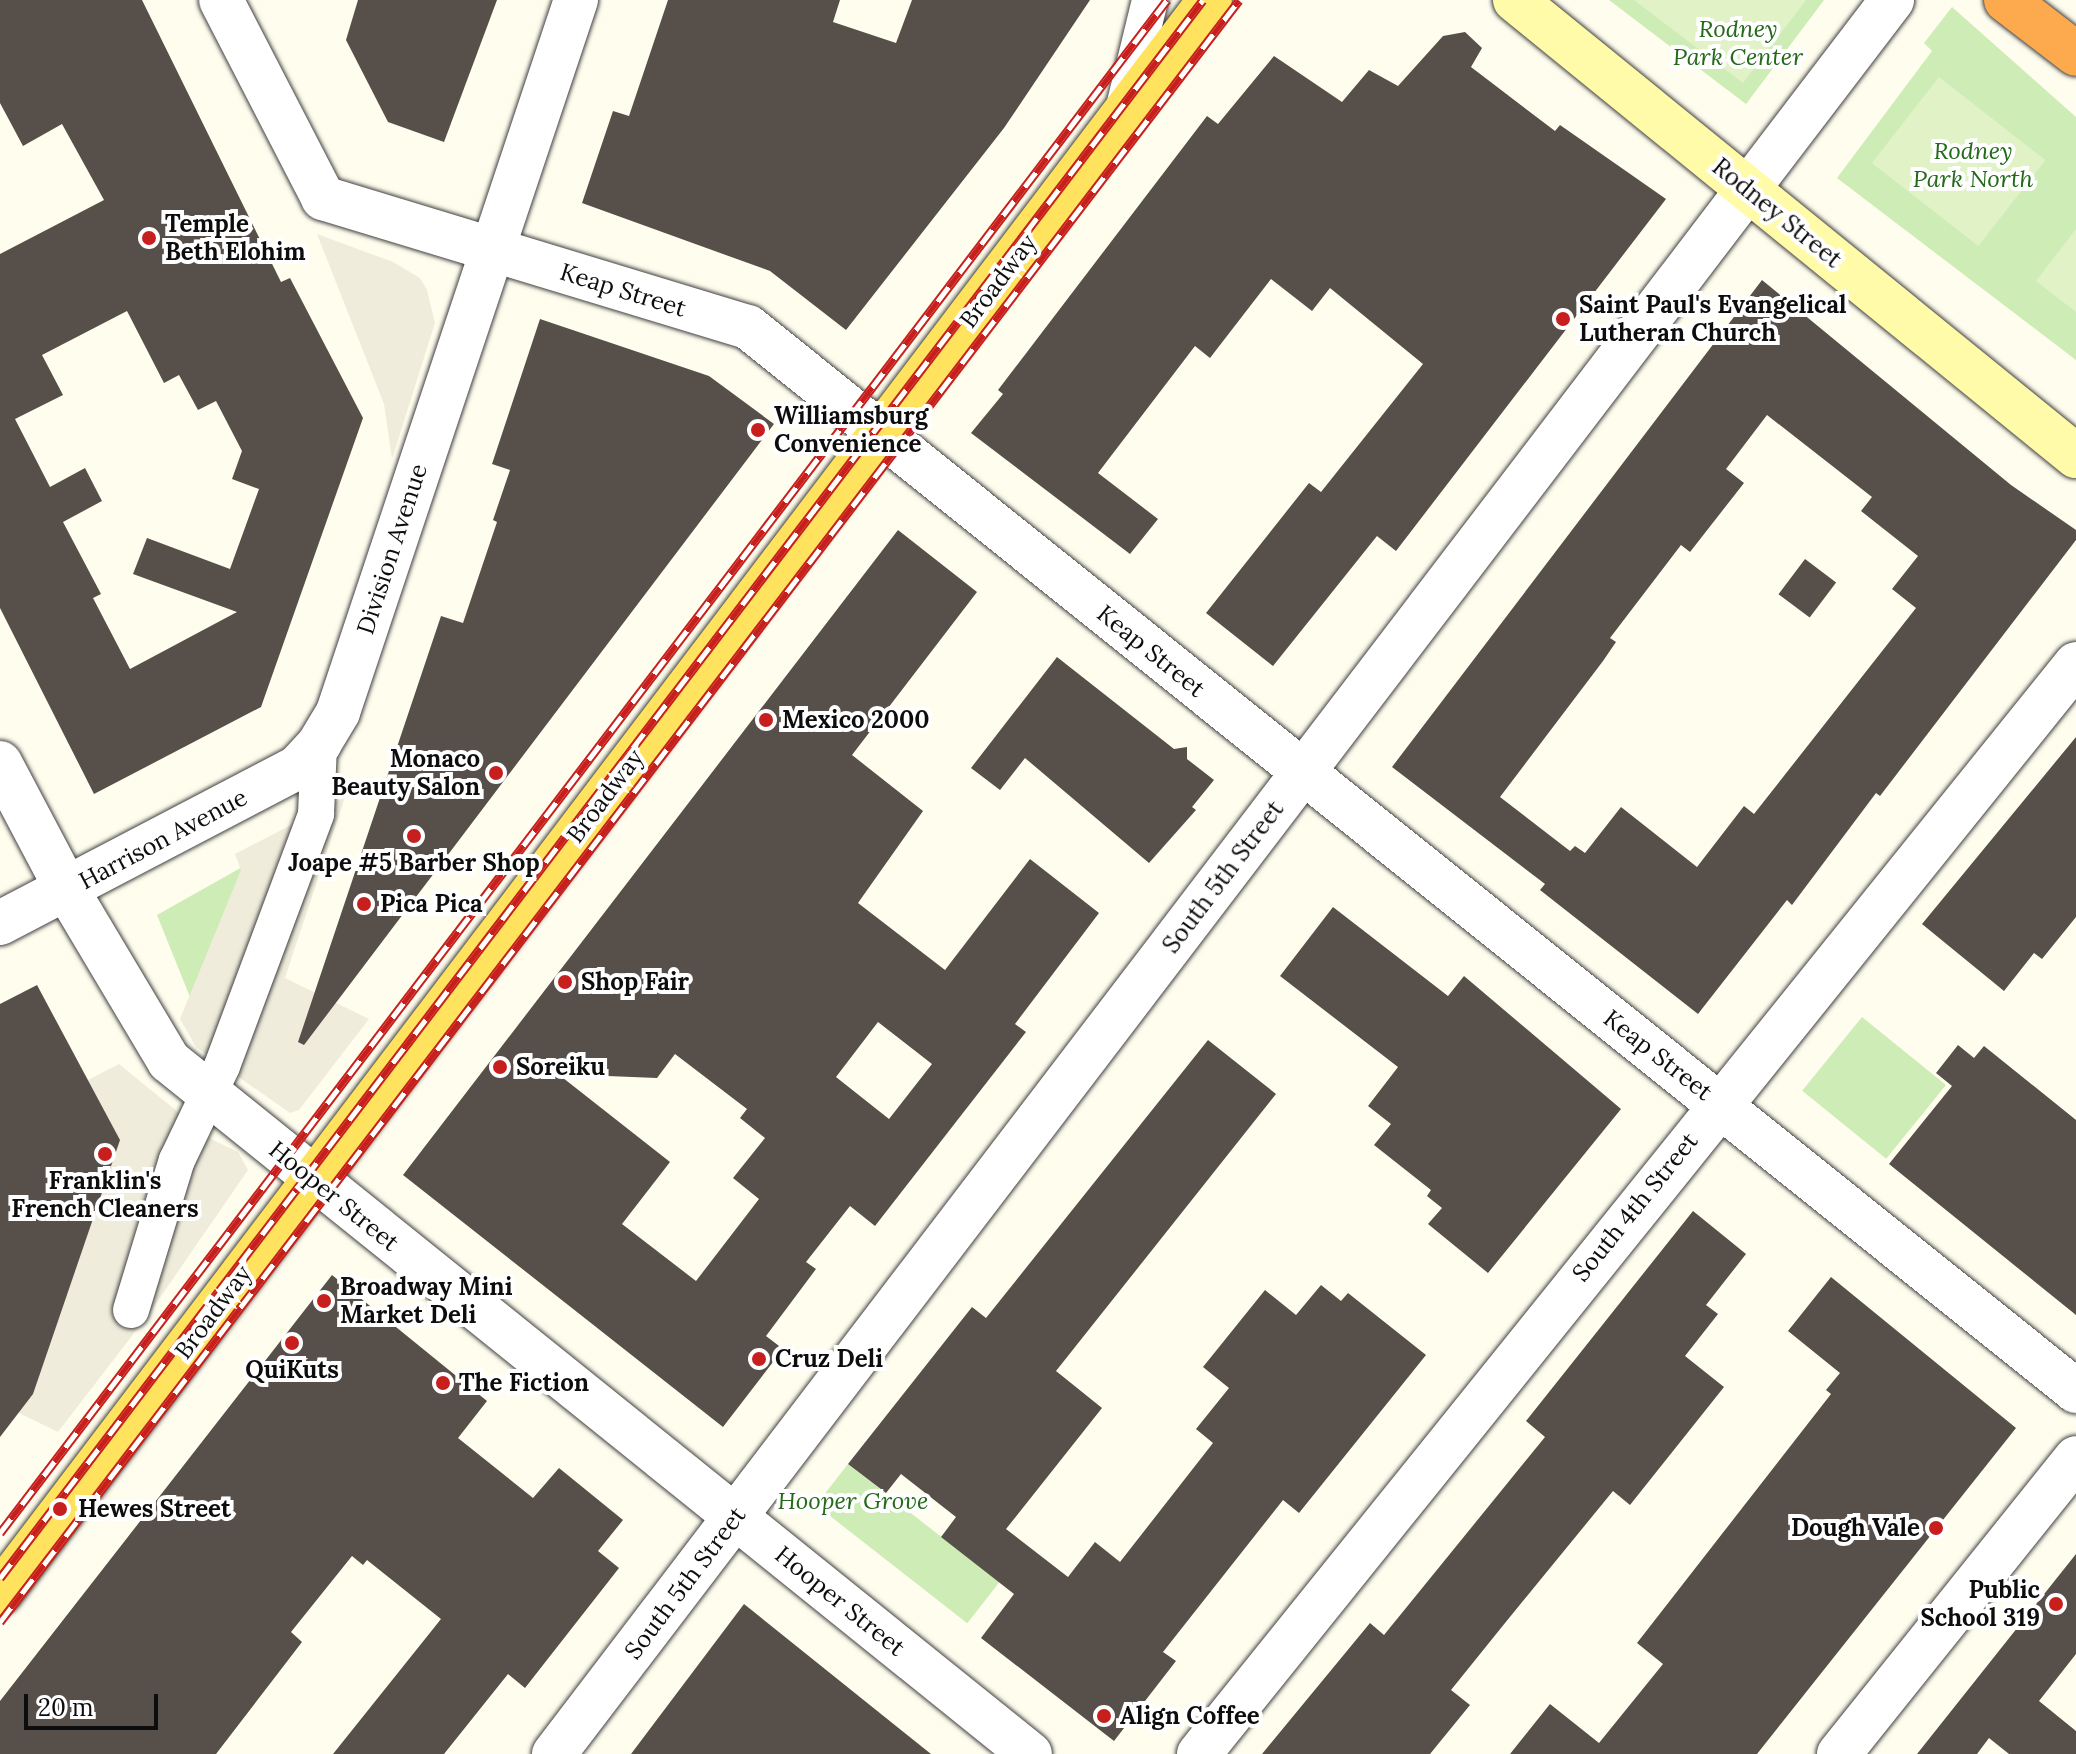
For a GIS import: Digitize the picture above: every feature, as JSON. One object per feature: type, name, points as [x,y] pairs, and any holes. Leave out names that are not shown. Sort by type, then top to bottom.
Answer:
[{"type":"highway","points":[[2006,0],[2076,54]]},
{"type":"main road","name":"Broadway","points":[[0,1593],[1210,0]]},
{"type":"main road","name":"Rodney Street","points":[[1515,0],[2076,456]]},
{"type":"street","name":"Keap Street","points":[[221,0],[323,198],[748,327],[2076,1391]]},
{"type":"street","name":"Division Avenue","points":[[206,1094],[222,1066],[316,814],[319,744],[338,712],[576,0]]},
{"type":"street","points":[[1123,114],[1150,0]]},
{"type":"street","name":"South 5th Street","points":[[554,1754],[1884,11]]},
{"type":"street","name":"South 4th Street","points":[[1199,1754],[1719,1103],[2076,664]]},
{"type":"street","name":"Harrison Avenue","points":[[0,923],[297,768],[319,744]]},
{"type":"street","name":"Hooper Street","points":[[0,763],[67,890],[169,1061],[206,1094],[1030,1754]]},
{"type":"street","points":[[131,1310],[177,1160],[206,1094]]},
{"type":"street","points":[[1839,1754],[2076,1458]]},
{"type":"green space","name":"Rodney Park Center","points":[[1609,0],[1824,0],[1746,104]]},
{"type":"green space","name":"Rodney Park Center","points":[[1634,0],[1806,0],[1743,83]]},
{"type":"green space","name":"Rodney Park North","points":[[1952,7],[2076,117],[2076,360],[1837,178],[1932,51],[1924,43]]},
{"type":"green space","points":[[1939,77],[2045,160],[1978,246],[1872,163]]},
{"type":"green space","points":[[2076,229],[2076,312],[2036,281]]},
{"type":"green space","points":[[276,848],[194,1007],[157,915]]},
{"type":"green space","points":[[1862,1017],[1946,1085],[1886,1159],[1802,1091]]},
{"type":"green space","name":"Hooper Grove","points":[[848,1464],[999,1582],[967,1623],[816,1505]]},
{"type":"shaded area","points":[[317,234],[393,262],[420,278],[427,290],[435,323],[392,459],[384,404]]},
{"type":"shaded area","points":[[345,797],[285,978],[369,1019],[299,1110],[290,1113],[196,1047],[180,1019],[241,870],[235,854]]},
{"type":"shaded area","points":[[119,1064],[211,1139],[238,1152],[248,1170],[148,1315],[58,1432],[19,1413],[88,1080]]},
{"type":"building","points":[[0,0],[142,0],[281,282],[290,278],[363,418],[261,707],[94,794],[0,608],[0,254],[104,200],[62,124],[23,146],[0,103]],"holes":[[[127,311],[164,383],[179,375],[198,410],[216,401],[242,451],[232,479],[259,489],[230,569],[147,538],[133,574],[237,612],[130,669],[93,598],[101,594],[63,522],[102,501],[85,468],[50,487],[15,419],[63,395],[42,355]]]},
{"type":"building","points":[[358,0],[497,0],[444,142],[388,122],[346,40]]},
{"type":"building","points":[[668,0],[840,0],[833,22],[896,43],[912,0],[1090,0],[1004,128],[846,330],[770,271],[582,203],[613,111],[629,116]]},
{"type":"building","points":[[1465,32],[1482,48],[1471,67],[1555,131],[1560,125],[1666,199],[1396,551],[1377,536],[1273,666],[1206,613],[1309,483],[1321,492],[1423,364],[1330,288],[1312,311],[1271,279],[1210,358],[1195,346],[1098,473],[1158,519],[1130,554],[971,433],[1003,394],[998,390],[1207,116],[1218,124],[1274,56],[1342,102],[1369,70],[1398,86],[1443,36]]},
{"type":"building","points":[[1762,280],[2011,485],[2076,530],[2076,540],[1880,796],[1876,793],[1792,905],[1787,900],[1698,1014],[1540,890],[1545,884],[1392,767]],"holes":[[[1767,415],[1872,497],[1861,511],[1918,556],[1892,589],[1916,608],[1754,814],[1744,806],[1697,867],[1621,807],[1585,853],[1575,846],[1570,851],[1500,797],[1603,661],[1616,642],[1610,638],[1681,545],[1690,552],[1744,483],[1726,469]]]},
{"type":"building","points":[[540,319],[709,376],[774,424],[304,1045],[298,1042],[441,616],[463,623],[497,522],[493,520],[510,470],[492,464]]},
{"type":"building","points":[[898,530],[977,592],[852,755],[923,811],[858,903],[945,970],[1030,859],[1099,913],[1015,1024],[1026,1032],[875,1226],[850,1206],[806,1262],[816,1269],[766,1336],[783,1349],[723,1427],[403,1175]],"holes":[[[878,1022],[932,1064],[889,1119],[836,1077]],[[675,1054],[747,1109],[740,1118],[765,1138],[733,1178],[759,1199],[696,1281],[622,1224],[670,1162],[558,1074],[657,1078]]]},
{"type":"building","points":[[1805,559],[1836,582],[1810,618],[1779,594]]},
{"type":"building","points":[[1057,657],[1174,749],[1187,747],[1187,759],[1214,780],[1192,807],[1196,810],[1149,863],[1025,758],[1000,790],[971,768]]},
{"type":"building","points":[[2076,737],[2076,917],[2042,959],[2034,953],[2004,991],[1922,924]]},
{"type":"building","points":[[1333,907],[1448,996],[1464,976],[1621,1109],[1488,1273],[1428,1224],[1442,1208],[1427,1196],[1431,1190],[1374,1145],[1391,1124],[1368,1106],[1398,1067],[1280,976]]},
{"type":"building","points":[[37,985],[120,1140],[33,1394],[0,1437],[0,1004]]},
{"type":"building","points":[[1208,1040],[1276,1094],[1056,1371],[1102,1408],[1006,1529],[1068,1577],[1095,1542],[1120,1562],[1213,1443],[1196,1429],[1229,1388],[1203,1367],[1265,1290],[1296,1315],[1321,1285],[1341,1301],[1348,1293],[1426,1355],[1299,1513],[1283,1500],[1163,1652],[1176,1661],[1114,1741],[981,1638],[1014,1594],[941,1537],[956,1517],[901,1474],[886,1493],[848,1464],[972,1307],[986,1318]]},
{"type":"building","points":[[1958,1045],[1974,1058],[1984,1046],[2076,1120],[2076,1315],[1889,1164],[1952,1086],[1936,1073]]},
{"type":"building","points":[[1693,1211],[1746,1254],[1706,1305],[1718,1314],[1685,1356],[1724,1387],[1630,1505],[1613,1491],[1451,1690],[1470,1705],[1430,1754],[1262,1754],[1370,1623],[1384,1635],[1545,1437],[1526,1421]]},
{"type":"building","points":[[332,1275],[487,1401],[458,1438],[533,1498],[559,1468],[623,1520],[598,1551],[619,1568],[525,1688],[508,1674],[444,1754],[333,1754],[441,1619],[367,1560],[363,1565],[352,1556],[291,1632],[302,1642],[216,1754],[0,1754],[0,1701]]},
{"type":"building","points":[[1831,1277],[2016,1428],[1757,1754],[1510,1754],[1550,1704],[1599,1743],[1663,1664],[1637,1643],[1831,1394],[1826,1390],[1840,1373],[1788,1331]]},
{"type":"building","name":"Public School 319","points":[[2076,1554],[2076,1654],[2039,1701],[2076,1731],[2076,1754],[2009,1754],[1989,1738],[1977,1754],[1917,1754]]},
{"type":"building","points":[[744,1604],[891,1722],[931,1754],[631,1754]]},
{"type":"railway","points":[[0,1533],[1167,0]]},
{"type":"railway","points":[[0,1578],[1203,0]]},
{"type":"railway","points":[[0,1622],[1239,0]]},
{"type":"place","name":"Temple Beth Elohim","points":[[149,238]]},
{"type":"place","name":"Saint Paul's Evangelical Lutheran Church","points":[[1563,319]]},
{"type":"place","name":"Williamsburg Convenience","points":[[758,430]]},
{"type":"place","name":"Mexico 2000","points":[[766,720]]},
{"type":"place","name":"Monaco Beauty Salon","points":[[496,773]]},
{"type":"place","name":"Joape #5 Barber Shop","points":[[414,836]]},
{"type":"place","name":"Pica Pica","points":[[364,904]]},
{"type":"place","name":"Shop Fair","points":[[565,982]]},
{"type":"place","name":"Soreiku","points":[[500,1067]]},
{"type":"place","name":"Franklin's French Cleaners","points":[[105,1154]]},
{"type":"place","name":"Broadway Mini Market Deli","points":[[324,1301]]},
{"type":"place","name":"QuiKuts","points":[[292,1343]]},
{"type":"place","name":"Cruz Deli","points":[[759,1359]]},
{"type":"place","name":"The Fiction","points":[[443,1383]]},
{"type":"place","name":"Hewes Street","points":[[60,1509]]},
{"type":"place","name":"Dough Vale","points":[[1936,1528]]},
{"type":"place","name":"Public School 319","points":[[2056,1604]]},
{"type":"place","name":"Align Coffee","points":[[1104,1716]]}]
